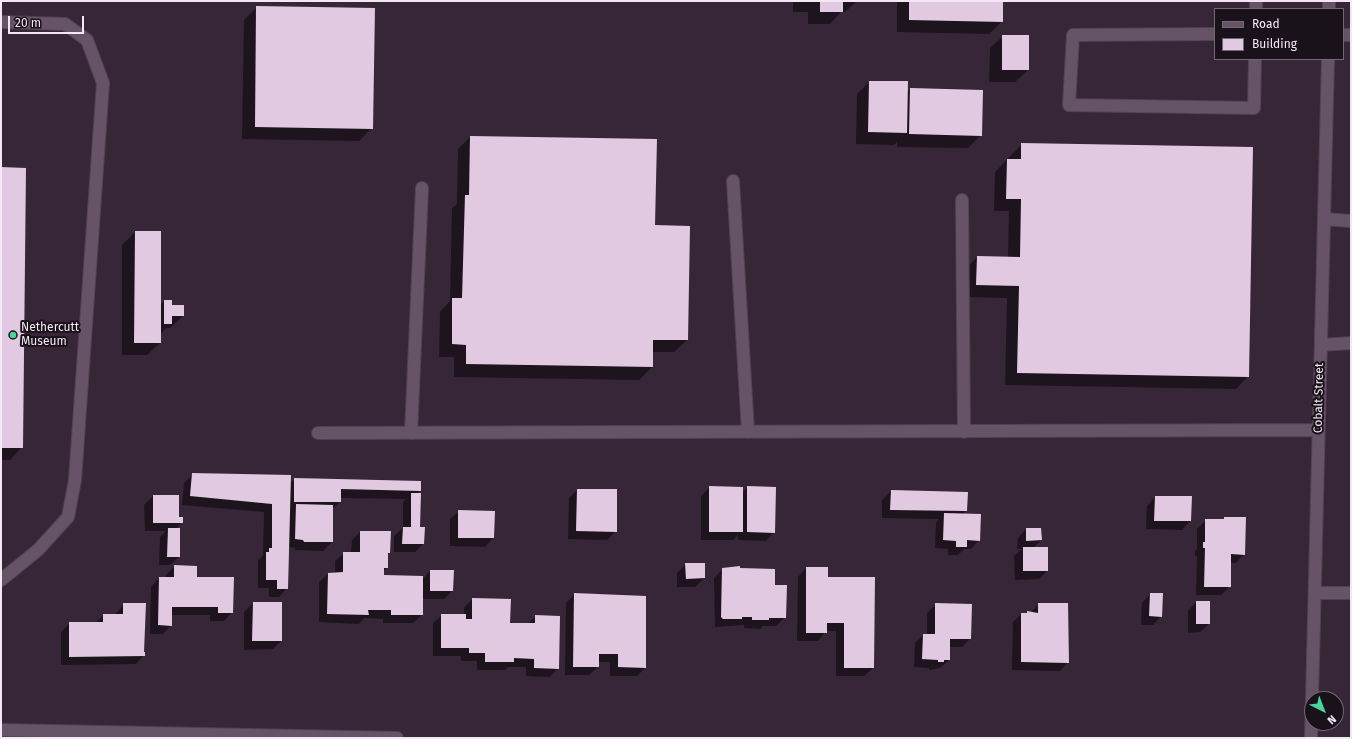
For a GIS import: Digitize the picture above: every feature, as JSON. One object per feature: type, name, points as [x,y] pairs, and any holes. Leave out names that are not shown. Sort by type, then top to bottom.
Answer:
[{"type":"street","points":[[1,22],[65,24],[87,40],[103,83],[75,480],[68,517],[38,550],[1,580]]},
{"type":"street","points":[[1214,34],[1073,35],[1069,106],[1254,108],[1255,60]]},
{"type":"street","name":"Cobalt Street","points":[[1311,738],[1328,60]]},
{"type":"street","points":[[733,181],[748,432]]},
{"type":"street","points":[[411,433],[422,188]]},
{"type":"street","points":[[962,200],[964,432]]},
{"type":"street","points":[[1324,220],[1351,221]]},
{"type":"street","points":[[1321,345],[1351,343]]},
{"type":"street","points":[[318,433],[1318,430]]},
{"type":"street","points":[[1314,593],[1351,593]]},
{"type":"street","points":[[1,730],[397,738]]},
{"type":"building","points":[[820,1],[843,1],[843,12],[820,12]]},
{"type":"building","points":[[909,1],[1003,1],[1003,22],[909,20]]},
{"type":"building","points":[[256,6],[375,8],[373,129],[255,127]]},
{"type":"building","points":[[1002,35],[1029,35],[1029,70],[1002,70]]},
{"type":"building","points":[[869,81],[908,81],[907,133],[868,132]]},
{"type":"building","points":[[910,88],[983,90],[982,136],[909,134]]},
{"type":"building","points":[[470,136],[657,139],[655,225],[690,226],[688,340],[653,340],[653,367],[466,364],[466,345],[452,344],[452,298],[462,298],[465,195],[469,195]]},
{"type":"building","points":[[1021,143],[1253,147],[1249,377],[1017,373],[1019,286],[976,285],[977,256],[1020,257],[1021,199],[1006,199],[1007,159],[1021,159]]},
{"type":"building","name":"Nethercutt Museum","points":[[1,167],[26,168],[23,448],[1,448]]},
{"type":"building","points":[[135,231],[161,231],[161,343],[134,343]]},
{"type":"building","points":[[164,300],[172,300],[172,305],[184,305],[184,316],[172,316],[172,324],[164,324]]},
{"type":"building","points":[[192,473],[291,475],[288,589],[277,589],[277,580],[266,580],[266,552],[269,552],[269,548],[272,548],[272,504],[190,496]]},
{"type":"building","points":[[294,478],[421,481],[421,491],[341,489],[341,502],[294,502]]},
{"type":"building","points":[[709,486],[743,487],[743,532],[709,532]]},
{"type":"building","points":[[747,486],[776,487],[775,533],[747,532]]},
{"type":"building","points":[[577,489],[617,489],[617,532],[576,531]]},
{"type":"building","points":[[891,490],[968,492],[967,511],[890,510]]},
{"type":"building","points":[[411,493],[421,493],[420,527],[425,527],[424,544],[402,544],[403,527],[411,527]]},
{"type":"building","points":[[153,495],[179,495],[179,517],[183,517],[183,523],[153,523]]},
{"type":"building","points":[[1155,496],[1192,496],[1191,521],[1154,521]]},
{"type":"building","points":[[296,504],[333,505],[333,542],[304,542],[303,540],[295,539]]},
{"type":"building","points":[[458,510],[495,511],[494,538],[458,538]]},
{"type":"building","points":[[944,513],[981,514],[980,541],[967,540],[967,547],[956,547],[956,541],[943,540]]},
{"type":"building","points":[[1224,517],[1246,517],[1245,555],[1231,554],[1231,587],[1204,587],[1205,548],[1203,548],[1203,542],[1205,542],[1205,519],[1224,519]]},
{"type":"building","points":[[168,528],[180,528],[180,557],[167,557]]},
{"type":"building","points":[[1026,528],[1041,528],[1042,540],[1026,541]]},
{"type":"building","points":[[360,531],[391,531],[390,553],[388,553],[388,568],[384,568],[384,575],[423,576],[423,615],[391,615],[391,610],[368,610],[369,615],[327,614],[328,573],[343,572],[343,552],[360,552]]},
{"type":"building","points":[[1023,547],[1048,547],[1048,571],[1023,571]]},
{"type":"building","points":[[685,563],[705,563],[705,578],[686,579]]},
{"type":"building","points":[[174,565],[197,566],[197,577],[234,577],[233,613],[218,613],[218,607],[172,607],[172,626],[158,625],[159,577],[174,577]]},
{"type":"building","points":[[740,566],[740,568],[775,569],[775,585],[787,585],[786,618],[752,620],[752,617],[742,617],[742,619],[723,619],[721,617],[722,568]]},
{"type":"building","points":[[806,567],[828,567],[828,577],[875,577],[874,668],[844,668],[844,623],[827,623],[827,633],[806,633]]},
{"type":"building","points":[[430,570],[454,570],[453,591],[430,591]]},
{"type":"building","points":[[574,593],[646,596],[646,668],[618,667],[618,654],[599,654],[599,667],[573,667]]},
{"type":"building","points":[[1150,593],[1163,593],[1162,617],[1149,616]]},
{"type":"building","points":[[472,598],[511,599],[510,623],[535,623],[535,615],[560,616],[559,669],[534,668],[534,659],[514,658],[514,662],[485,662],[485,653],[469,653],[469,648],[441,648],[441,614],[466,614],[466,619],[472,619]]},
{"type":"building","points":[[1196,601],[1210,601],[1210,624],[1196,624]]},
{"type":"building","points":[[253,602],[282,602],[282,641],[252,641]]},
{"type":"building","points":[[123,603],[146,603],[145,656],[69,657],[69,622],[103,622],[103,614],[123,614]]},
{"type":"building","points":[[935,603],[972,604],[971,639],[950,639],[950,660],[944,660],[944,662],[922,659],[923,634],[935,634]]},
{"type":"building","points":[[1038,603],[1068,603],[1069,663],[1021,662],[1021,613],[1027,613],[1027,611],[1038,613]]},
{"type":"place","name":"Nethercutt Museum","points":[[13,335]]}]
